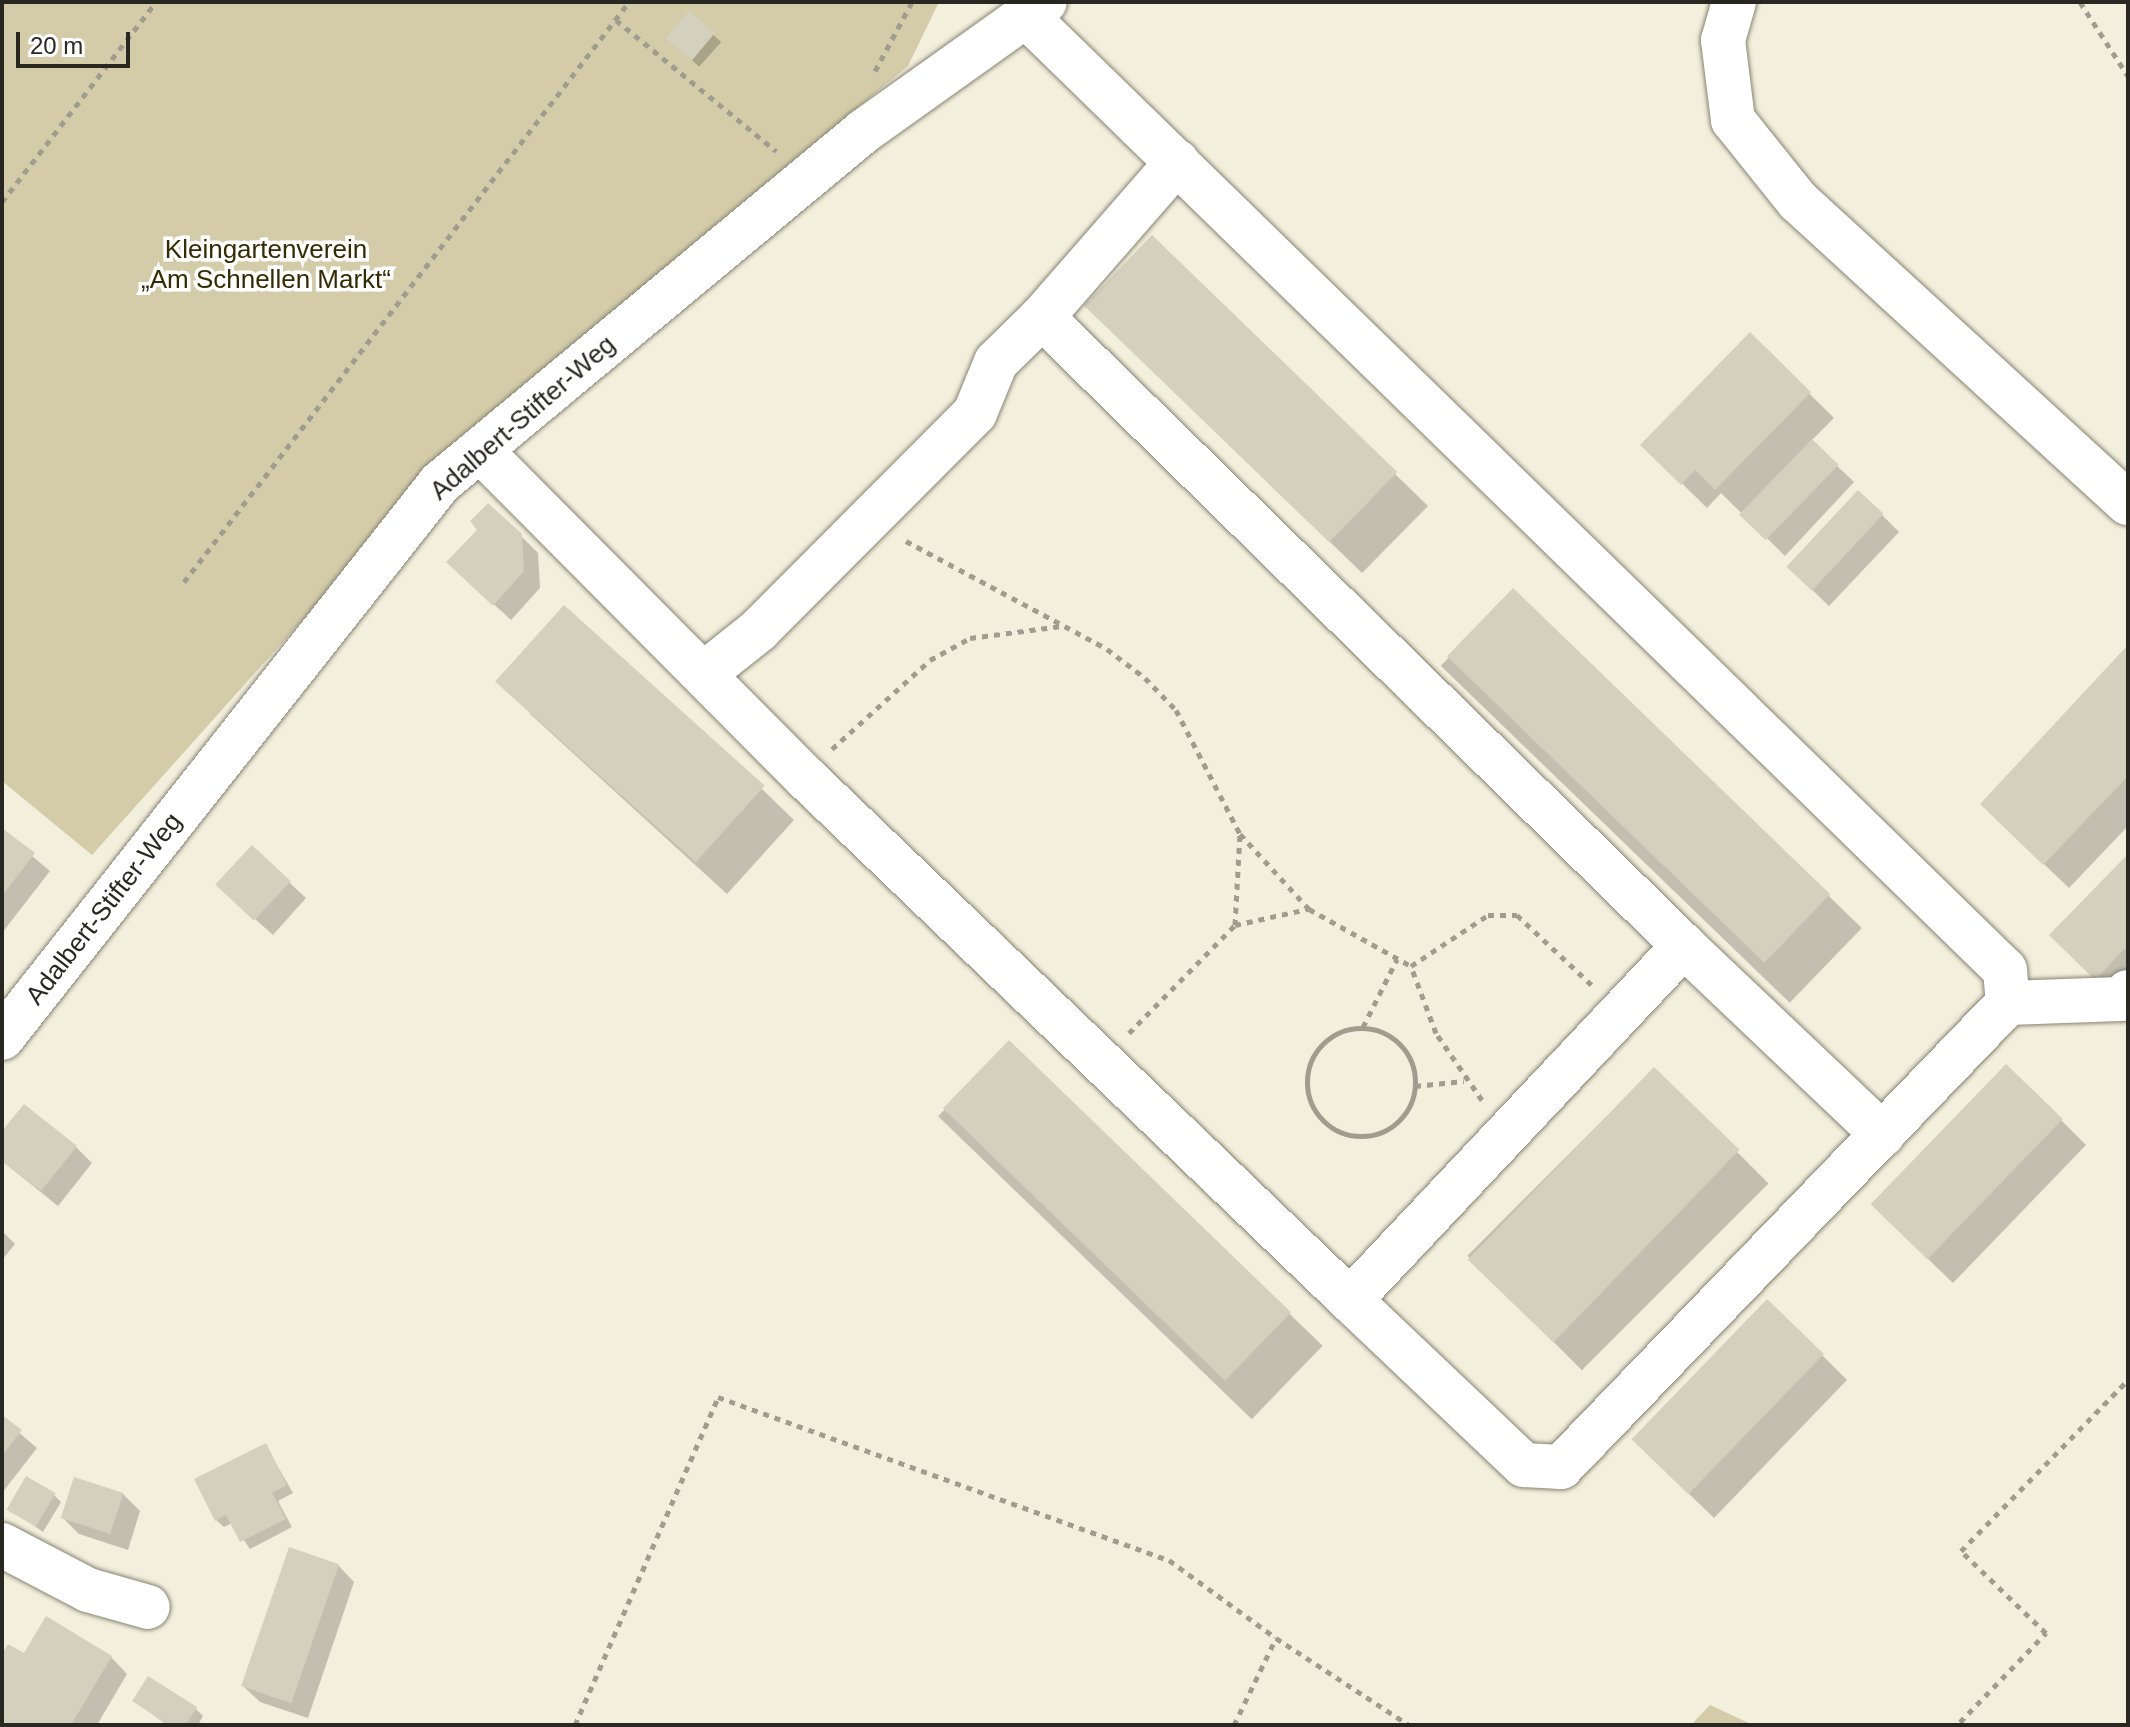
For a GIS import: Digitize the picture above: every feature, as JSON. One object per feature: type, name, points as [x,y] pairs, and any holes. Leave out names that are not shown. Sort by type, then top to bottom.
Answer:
[{"type":"street","points":[[1734,2],[1723,40],[1733,120],[1798,201],[2128,503]]},
{"type":"street","points":[[1035,9],[1177,162],[2005,970],[2008,1003]]},
{"type":"street","name":"Adalbert-Stifter-Weg","points":[[2,1038],[440,483],[864,131],[1035,9]]},
{"type":"street","points":[[705,673],[759,630],[870,522],[975,413],[996,362],[1042,317],[1177,162]]},
{"type":"street","points":[[1042,317],[1684,946],[1883,1135]]},
{"type":"street","points":[[480,450],[581,556],[705,673],[807,779],[1524,1465],[1561,1467],[2008,1003],[2121,999],[2128,992]]},
{"type":"street","points":[[1350,1300],[1684,946]]},
{"type":"street","points":[[2,1545],[88,1590],[148,1607]]},
{"type":"path","points":[[2,202],[156,2]]},
{"type":"path","points":[[184,582],[629,2]]},
{"type":"path","points":[[2080,2],[2128,76]]},
{"type":"path","points":[[616,20],[779,153]]},
{"type":"path","points":[[870,522],[1107,649],[1176,710],[1240,834],[1309,909],[1411,966],[1436,1033],[1464,1081],[1509,1131]]},
{"type":"path","points":[[807,779],[840,741],[930,660],[970,638],[1062,625]]},
{"type":"path","points":[[1235,925],[1240,834]]},
{"type":"path","points":[[1101,1060],[1235,925],[1309,909]]},
{"type":"path","points":[[1411,966],[1488,915],[1517,915],[1623,1011]]},
{"type":"path","points":[[1363,1027],[1397,959]]},
{"type":"path","points":[[1363,1027],[1380,1031],[1401,1046],[1414,1069],[1415,1086],[1401,1119],[1369,1136],[1351,1136],[1320,1118],[1306,1085],[1308,1067],[1328,1038],[1363,1027]]},
{"type":"path","points":[[1415,1086],[1464,1081]]},
{"type":"path","points":[[1963,1725],[1960,1722],[2046,1633],[1961,1551],[2128,1380]]},
{"type":"path","points":[[575,1725],[718,1397],[1169,1560],[1276,1638],[1409,1725]]},
{"type":"path","points":[[1234,1725],[1276,1638]]},
{"type":"green space","name":"Kleingartenverein „Am Schnellen Markt“","points":[[2,2],[939,2],[908,66],[698,239],[452,453],[92,855],[2,781]]},
{"type":"green space","points":[[1710,1705],[1753,1725],[1691,1725]]},
{"type":"building","points":[[689,11],[715,33],[692,60],[666,39]]},
{"type":"building","points":[[1152,235],[1397,472],[1329,542],[1084,305]]},
{"type":"building","points":[[1750,332],[1811,392],[1715,490],[1695,470],[1681,485],[1640,445]]},
{"type":"building","points":[[1812,439],[1839,465],[1766,540],[1739,515]]},
{"type":"building","points":[[1858,490],[1884,514],[1812,591],[1786,567]]},
{"type":"building","points":[[488,503],[522,534],[524,571],[493,606],[446,562],[477,530],[470,521]]},
{"type":"building","points":[[1513,588],[1830,894],[1764,963],[1447,656]]},
{"type":"building","points":[[564,605],[765,786],[696,862],[495,682]]},
{"type":"building","points":[[2126,647],[2128,776],[2043,865],[1980,804]]},
{"type":"building","points":[[2,828],[35,853],[2,896]]},
{"type":"building","points":[[252,845],[291,881],[254,921],[215,884]]},
{"type":"building","points":[[2128,854],[2128,945],[2095,980],[2049,935]]},
{"type":"building","points":[[1009,1040],[1291,1312],[1225,1381],[943,1108]]},
{"type":"building","points":[[2006,1064],[2063,1119],[1927,1259],[1871,1204]]},
{"type":"building","points":[[1654,1067],[1740,1150],[1553,1342],[1468,1260]]},
{"type":"building","points":[[24,1104],[77,1146],[41,1191],[2,1161],[2,1131]]},
{"type":"building","points":[[1767,1299],[1824,1354],[1688,1494],[1632,1439]]},
{"type":"building","points":[[2,1415],[22,1430],[2,1456]]},
{"type":"building","points":[[266,1443],[287,1485],[272,1493],[286,1519],[240,1542],[226,1515],[215,1521],[194,1479]]},
{"type":"building","points":[[26,1476],[55,1493],[36,1527],[6,1510]]},
{"type":"building","points":[[74,1477],[123,1493],[110,1534],[61,1518]]},
{"type":"building","points":[[289,1547],[339,1564],[291,1703],[241,1686]]},
{"type":"building","points":[[46,1616],[112,1656],[71,1725],[2,1725],[2,1654],[8,1644],[24,1653]]},
{"type":"building","points":[[148,1676],[197,1707],[186,1725],[169,1725],[132,1701]]}]
